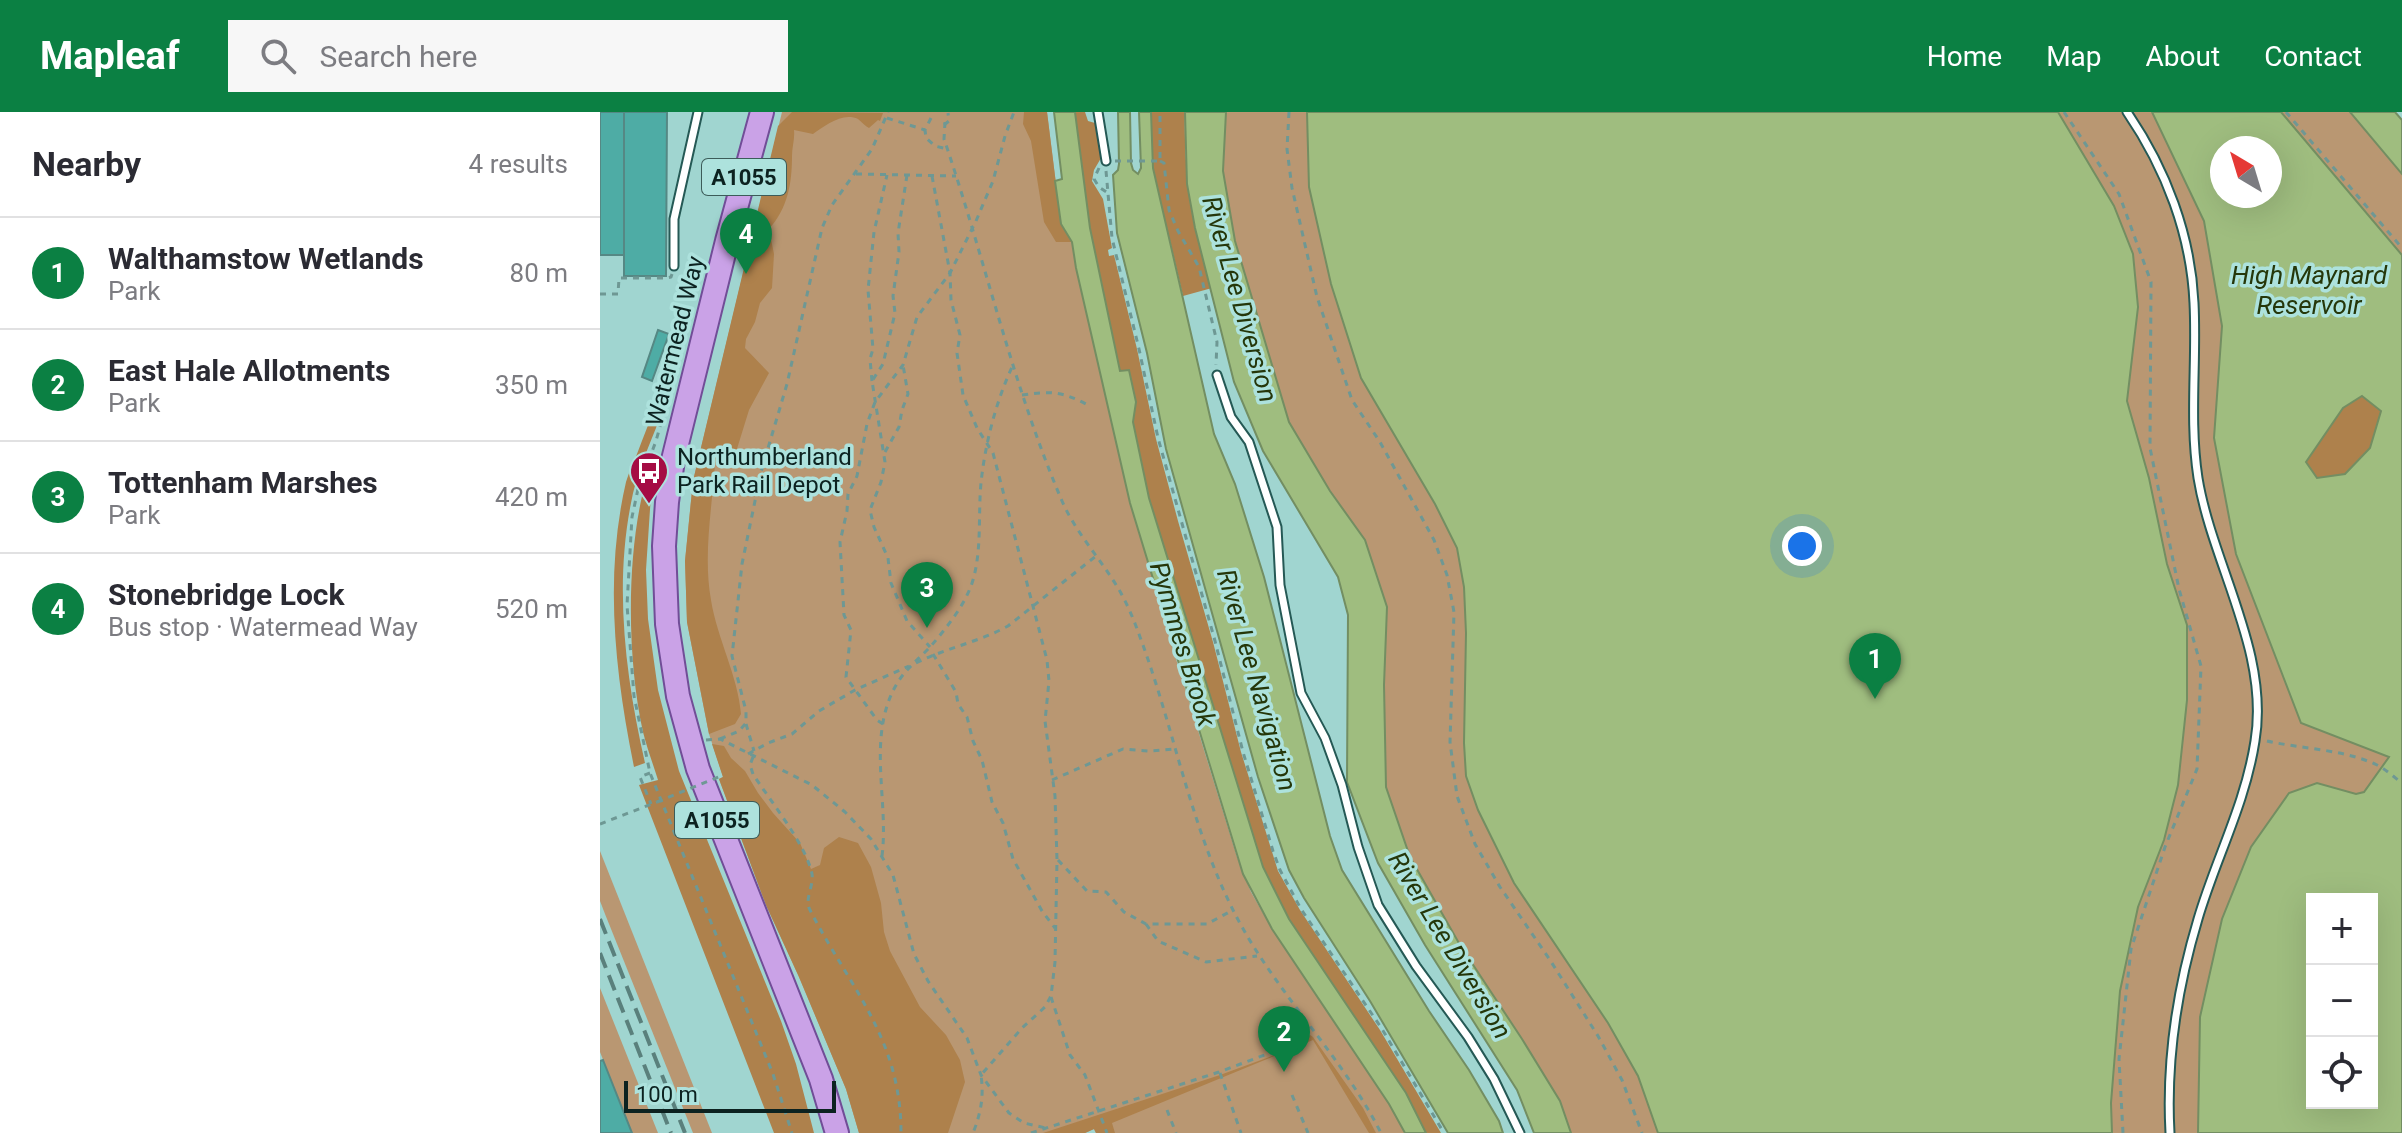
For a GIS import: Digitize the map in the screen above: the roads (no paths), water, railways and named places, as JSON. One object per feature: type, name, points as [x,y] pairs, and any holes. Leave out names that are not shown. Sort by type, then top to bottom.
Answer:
[{"type":"main road","name":"Watermead Way","points":[[762,112],[683,418],[667,502],[664,558],[667,624],[678,696],[691,745],[723,837],[821,1079],[837,1133]]},
{"type":"lane","points":[[674,266],[674,219],[698,112]]},
{"type":"lane","points":[[1098,112],[1104,163]]},
{"type":"lane","points":[[2127,112],[2170,190],[2189,252],[2194,304],[2194,420],[2198,477],[2211,532],[2248,645],[2258,696],[2256,738],[2235,821],[2199,917],[2180,988],[2172,1035],[2168,1092],[2170,1133]]},
{"type":"lane","points":[[1217,375],[1231,417],[1249,442],[1277,527],[1280,585],[1301,693],[1325,738],[1378,905],[1494,1079],[1520,1133]]},
{"type":"water","name":"Pymmes Brook","points":[[1054,112],[1075,112],[1090,228],[1120,371],[1129,370],[1136,402],[1133,422],[1149,498],[1263,867],[1289,919],[1406,1093],[1426,1133],[1405,1133],[1389,1104],[1272,929],[1243,874],[1130,503],[1072,242],[1061,224],[1055,181],[1062,179]]},
{"type":"water","name":"River Lee Navigation","points":[[1118,112],[1130,112],[1131,163],[1138,174],[1141,168],[1139,112],[1151,112],[1153,168],[1214,434],[1235,484],[1264,577],[1330,836],[1342,870],[1469,1070],[1503,1133],[1448,1133],[1289,870],[1258,777],[1166,449],[1147,353],[1117,233],[1113,175],[1119,164]]},
{"type":"water","name":"River Lee Diversion","points":[[1185,112],[1226,112],[1223,171],[1235,241],[1289,422],[1330,491],[1365,540],[1387,607],[1384,685],[1386,787],[1410,857],[1460,945],[1560,1101],[1571,1133],[1534,1133],[1517,1090],[1425,945],[1378,863],[1347,782],[1348,615],[1338,577],[1263,451],[1234,382],[1187,184]]},
{"type":"water","points":[[1307,112],[2058,112],[2114,206],[2133,254],[2138,307],[2127,401],[2149,478],[2167,564],[2187,625],[2187,700],[2178,785],[2164,840],[2138,907],[2120,991],[2111,1103],[2112,1133],[1658,1133],[1638,1076],[1608,1023],[1514,883],[1478,810],[1466,776],[1466,633],[1464,587],[1457,548],[1435,504],[1361,378],[1331,284],[1309,187]]},
{"type":"water","name":"High Maynard Reservoir","points":[[2152,112],[2281,112],[2402,255],[2402,1133],[2198,1133],[2200,1017],[2222,919],[2251,847],[2289,793],[2317,783],[2356,794],[2364,792],[2389,757],[2301,723],[2236,554],[2214,438],[2222,326],[2204,221]],"holes":[[[2362,396],[2381,411],[2370,448],[2345,474],[2317,478],[2306,462],[2343,408]]]},
{"type":"water","points":[[2350,112],[2395,112],[2402,120],[2402,174]]},
{"type":"railway","points":[[600,919],[685,1133]]},
{"type":"railway","points":[[600,953],[671,1133]]},
{"type":"place","name":"Stonebridge Lock","points":[[746,274]]},
{"type":"place","name":"Northumberland Park Rail Depot","points":[[649,505]]},
{"type":"place","name":"Tottenham Marshes","points":[[927,628]]},
{"type":"place","name":"Walthamstow Wetlands","points":[[1875,699]]},
{"type":"place","name":"East Hale Allotments","points":[[1284,1072]]}]
